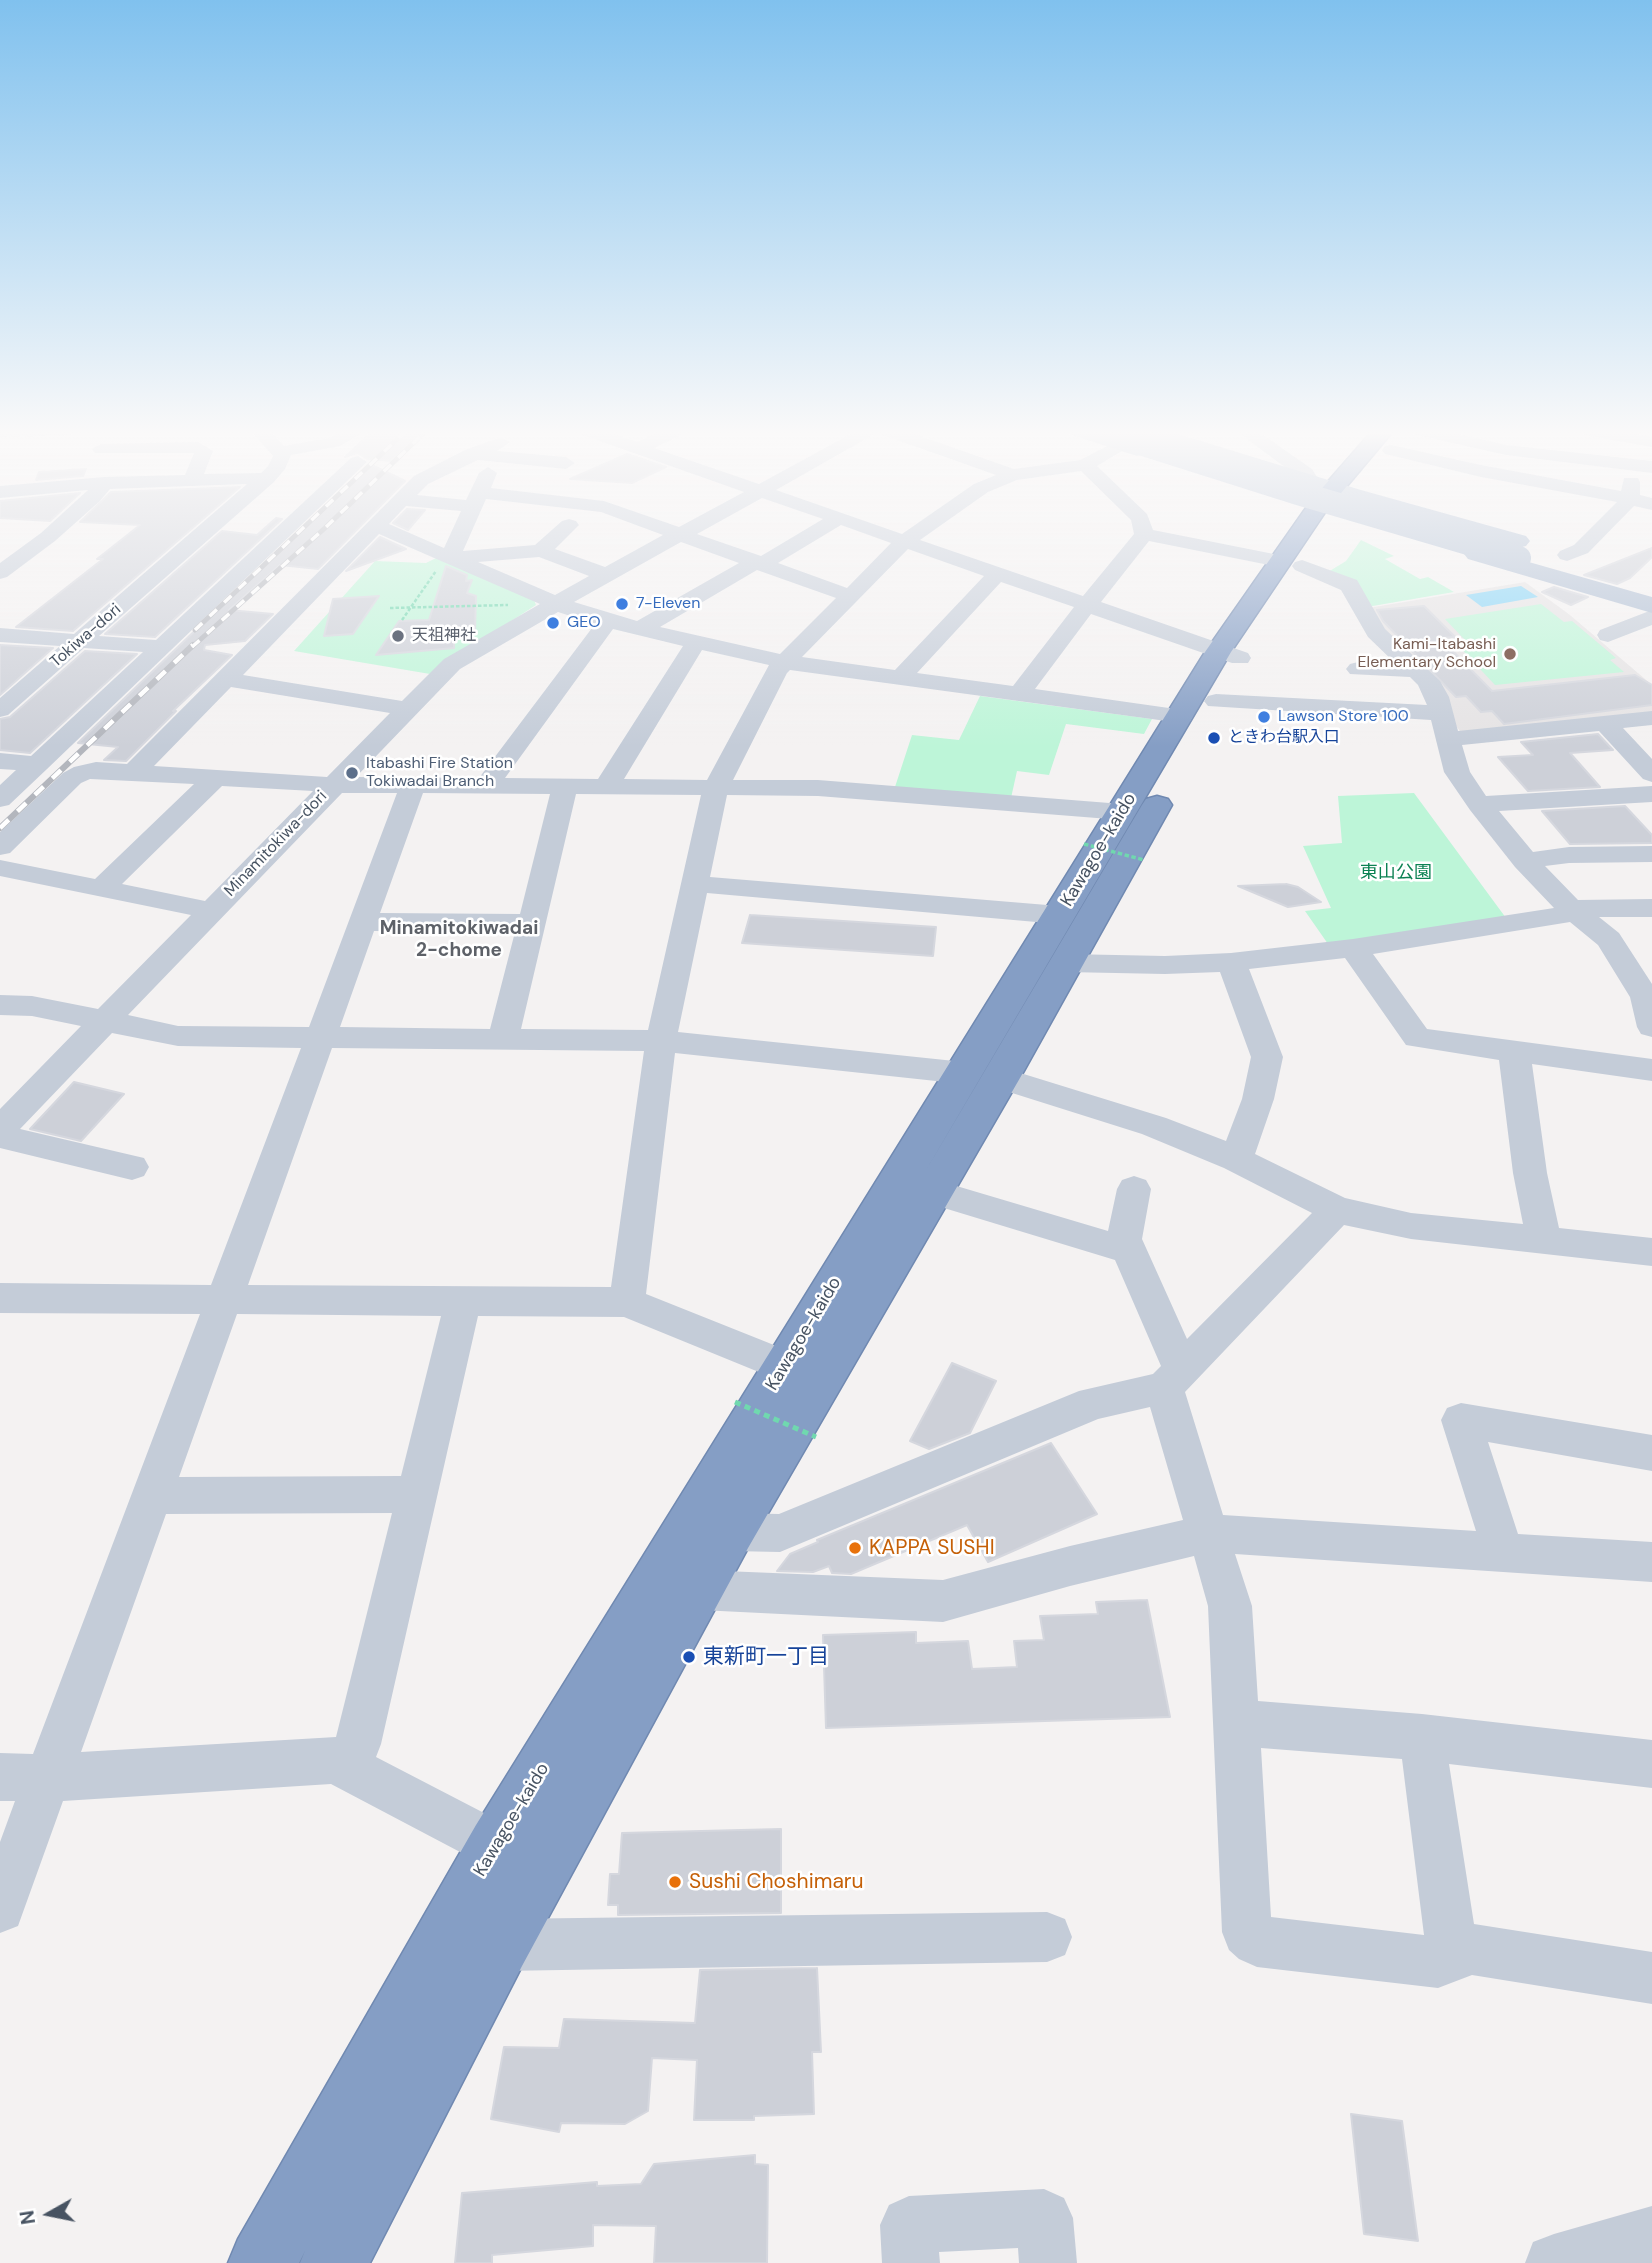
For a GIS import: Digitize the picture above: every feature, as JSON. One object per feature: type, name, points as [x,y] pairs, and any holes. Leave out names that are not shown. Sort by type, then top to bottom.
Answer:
[{"type":"highway","name":"Kawagoe-kaido","points":[[262,2263],[496,1845],[785,1366],[982,1076],[1066,963],[1198,708],[1229,655],[1307,536]]},
{"type":"highway","name":"Kawagoe-kaido","points":[[334,2263],[501,1945],[731,1532],[933,1192],[982,1076],[1059,915],[1122,812],[1198,708]]},
{"type":"main road","points":[[1445,536],[1652,605]]},
{"type":"main road","points":[[1471,536],[1601,565]]},
{"type":"main road","points":[[1475,536],[1541,553],[1652,596]]},
{"type":"main road","points":[[1478,536],[1652,587]]},
{"type":"street","points":[[0,573],[50,536]]},
{"type":"street","name":"Tokiwa-dori","points":[[0,710],[201,536]]},
{"type":"street","points":[[0,799],[280,536]]},
{"type":"street","points":[[133,773],[367,536]]},
{"type":"street","points":[[396,536],[446,560],[608,621],[785,662],[1019,694],[1198,708],[1442,713]]},
{"type":"street","points":[[446,560],[458,536]]},
{"type":"street","points":[[541,551],[558,536]]},
{"type":"street","name":"Minamitokiwa-dori","points":[[0,1129],[452,664],[677,536]]},
{"type":"street","points":[[689,536],[850,596]]},
{"type":"street","points":[[640,629],[807,536]]},
{"type":"street","points":[[890,536],[1229,655]]},
{"type":"street","points":[[627,1302],[662,1041],[716,787],[777,670],[913,536]]},
{"type":"street","points":[[1019,694],[1143,536]]},
{"type":"street","points":[[1152,536],[1291,563],[1323,572],[1349,585],[1376,632],[1427,681],[1437,697],[1457,772],[1525,861],[1573,911],[1609,939],[1645,997],[1652,1027]]},
{"type":"street","points":[[1541,553],[1581,549],[1596,536]]},
{"type":"street","points":[[446,560],[541,551],[606,575]]},
{"type":"street","points":[[900,678],[996,574]]},
{"type":"street","points":[[1652,617],[1618,631],[1652,641]]},
{"type":"street","points":[[489,786],[493,776],[608,621]]},
{"type":"street","points":[[0,635],[163,647]]},
{"type":"street","points":[[606,786],[696,642]]},
{"type":"street","points":[[1358,668],[1415,670]]},
{"type":"street","points":[[226,678],[407,709]]},
{"type":"street","points":[[1448,739],[1652,718]]},
{"type":"street","points":[[1605,723],[1652,774]]},
{"type":"street","points":[[0,761],[38,764]]},
{"type":"street","points":[[0,847],[72,778],[83,772],[96,770],[332,785],[818,788],[1122,812]]},
{"type":"street","points":[[102,888],[215,778]]},
{"type":"street","points":[[0,1908],[413,786]]},
{"type":"street","points":[[503,1040],[565,786]]},
{"type":"street","points":[[1479,804],[1652,794]]},
{"type":"street","points":[[1525,861],[1569,855],[1652,854]]},
{"type":"street","points":[[0,868],[212,911]]},
{"type":"street","points":[[695,884],[1059,915]]},
{"type":"street","points":[[1066,963],[1165,965],[1231,962],[1353,948],[1573,911],[1606,907],[1652,908]]},
{"type":"street","points":[[364,922],[532,923]]},
{"type":"street","points":[[1353,948],[1417,1038],[1652,1070]]},
{"type":"street","points":[[1231,962],[1267,1057],[1258,1099],[1236,1159]]},
{"type":"street","points":[[0,1006],[32,1006],[178,1036],[662,1041],[982,1076],[1154,1126],[1236,1159],[1337,1210],[1411,1226],[1652,1252]]},
{"type":"street","points":[[1514,1051],[1530,1173],[1544,1242]]},
{"type":"street","points":[[0,1136],[132,1167]]},
{"type":"street","points":[[0,1153],[75,1171]]},
{"type":"street","points":[[1134,1189],[1124,1239],[1173,1379],[1230,1606],[1247,1932],[1257,1941],[1438,1962],[1453,1958],[1422,1737]]},
{"type":"street","points":[[933,1192],[1127,1250]]},
{"type":"street","points":[[731,1532],[780,1532],[1093,1403],[1173,1379],[1337,1210]]},
{"type":"street","points":[[0,1298],[627,1302],[785,1366]]},
{"type":"street","points":[[346,1765],[358,1744],[463,1301]]},
{"type":"street","points":[[1503,1551],[1461,1420],[1652,1453]]},
{"type":"street","points":[[150,1496],[417,1494]]},
{"type":"street","points":[[700,1590],[943,1601],[1070,1566],[1210,1533],[1652,1562]]},
{"type":"street","points":[[1238,1723],[1422,1737],[1652,1764]]},
{"type":"street","points":[[0,1777],[49,1778],[334,1760],[496,1845]]},
{"type":"street","points":[[501,1945],[1047,1937]]},
{"type":"street","points":[[1451,1946],[1652,1978]]},
{"type":"street","points":[[911,2263],[909,2225],[1044,2218],[1048,2263]]},
{"type":"street","points":[[1554,2263],[1652,2235]]},
{"type":"path","points":[[402,620],[446,560]]},
{"type":"path","points":[[390,608],[519,605]]},
{"type":"path","points":[[1084,844],[1144,860]]},
{"type":"path","points":[[735,1402],[816,1437]]},
{"type":"shaded area","name":"Kami-Itabashi Elementary School","points":[[1525,582],[1570,615],[1652,685],[1652,715],[1464,736],[1380,632],[1368,608]]},
{"type":"green space","points":[[1361,540],[1394,556],[1385,559],[1420,579],[1428,577],[1454,592],[1367,607],[1328,572],[1346,561]]},
{"type":"green space","points":[[438,557],[534,600],[536,605],[430,674],[294,651],[375,561],[426,563]]},
{"type":"green space","points":[[1541,604],[1564,622],[1572,621],[1616,658],[1610,660],[1624,672],[1495,685],[1453,640],[1464,639],[1445,619]]},
{"type":"green space","points":[[980,696],[1152,719],[1144,734],[1066,724],[1049,775],[1017,771],[1011,798],[894,790],[912,735],[959,740]]},
{"type":"green space","name":"東山公園","points":[[1414,793],[1506,918],[1328,944],[1305,911],[1331,908],[1303,846],[1342,843],[1338,796]]},
{"type":"water","points":[[1521,586],[1538,597],[1482,607],[1466,595]]},
{"type":"building","points":[[127,536],[184,536],[73,631],[16,627],[103,559],[97,559]]},
{"type":"building","points":[[217,536],[264,536],[155,637],[105,634]]},
{"type":"building","points":[[294,536],[351,536],[318,569],[280,565],[229,610],[273,614],[245,641],[205,645],[204,650],[232,655],[173,711],[176,711],[126,761],[104,760],[118,747],[78,743]]},
{"type":"building","points":[[380,537],[406,549],[346,571]]},
{"type":"building","points":[[1652,548],[1652,557],[1630,578],[1617,584],[1584,575]]},
{"type":"building","points":[[446,566],[467,575],[466,581],[472,580],[467,593],[476,596],[475,631],[454,633],[454,648],[376,655],[399,621],[429,620]]},
{"type":"building","points":[[1554,587],[1588,597],[1571,605],[1542,592]]},
{"type":"building","points":[[379,596],[353,634],[324,636],[333,599]]},
{"type":"building","points":[[1424,606],[1455,637],[1440,638],[1492,691],[1635,675],[1652,685],[1652,705],[1504,724],[1492,711],[1481,712],[1466,696],[1456,697],[1383,621],[1377,610]]},
{"type":"building","points":[[0,645],[53,648],[0,695]]},
{"type":"building","points":[[85,651],[137,654],[30,753],[0,750],[0,719],[10,717]]},
{"type":"building","points":[[1598,734],[1613,750],[1570,753],[1600,787],[1528,791],[1498,757],[1533,755],[1521,742]]},
{"type":"building","points":[[1625,806],[1652,835],[1652,843],[1570,844],[1542,811]]},
{"type":"building","points":[[1286,884],[1298,887],[1321,902],[1288,907],[1238,886]]},
{"type":"building","points":[[750,915],[936,927],[933,956],[742,943]]},
{"type":"building","points":[[74,1082],[124,1094],[81,1141],[30,1129]]},
{"type":"building","points":[[952,1363],[996,1381],[970,1433],[929,1449],[910,1441]]},
{"type":"building","points":[[1051,1443],[1097,1514],[988,1562],[967,1525],[851,1574],[832,1573],[829,1566],[813,1572],[777,1571],[790,1554],[818,1542],[817,1540]]},
{"type":"building","points":[[1147,1600],[1170,1717],[826,1728],[823,1635],[916,1632],[916,1643],[968,1641],[972,1669],[1017,1667],[1014,1641],[1044,1640],[1040,1616],[1098,1614],[1096,1602]]},
{"type":"building","points":[[781,1829],[781,1913],[618,1915],[618,1905],[608,1905],[610,1874],[619,1874],[622,1833]]},
{"type":"building","points":[[817,1968],[821,2052],[812,2052],[814,2114],[754,2116],[754,2120],[694,2120],[697,2060],[652,2058],[648,2111],[625,2124],[561,2123],[559,2132],[491,2119],[504,2047],[559,2048],[564,2019],[695,2023],[700,1970]]},
{"type":"building","points":[[1351,2114],[1402,2121],[1418,2241],[1364,2234]]},
{"type":"building","points":[[755,2155],[755,2164],[768,2165],[767,2263],[654,2263],[656,2226],[593,2225],[593,2246],[492,2255],[492,2263],[455,2263],[462,2193],[597,2182],[597,2186],[641,2184],[654,2164]]},
{"type":"railway","points":[[195,630],[295,536]]},
{"type":"railway","points":[[192,647],[316,536]]},
{"type":"railway","points":[[0,828],[193,645]]},
{"type":"place","name":"7-Eleven","points":[[622,604]]},
{"type":"place","name":"GEO","points":[[553,623]]},
{"type":"place","name":"天祖神社","points":[[398,636]]},
{"type":"place","name":"Kami-Itabashi Elementary School","points":[[1510,654]]},
{"type":"place","name":"Lawson Store 100","points":[[1264,717]]},
{"type":"place","name":"ときわ台駅入口","points":[[1214,738]]},
{"type":"place","name":"Itabashi Fire Station Tokiwadai Branch","points":[[352,773]]},
{"type":"place","name":"KAPPA SUSHI","points":[[855,1548]]},
{"type":"place","name":"東新町一丁目","points":[[689,1657]]},
{"type":"place","name":"Sushi Choshimaru","points":[[675,1882]]},
{"type":"district","name":"Minamitokiwadai 2-chome","points":[[459,940]]}]
